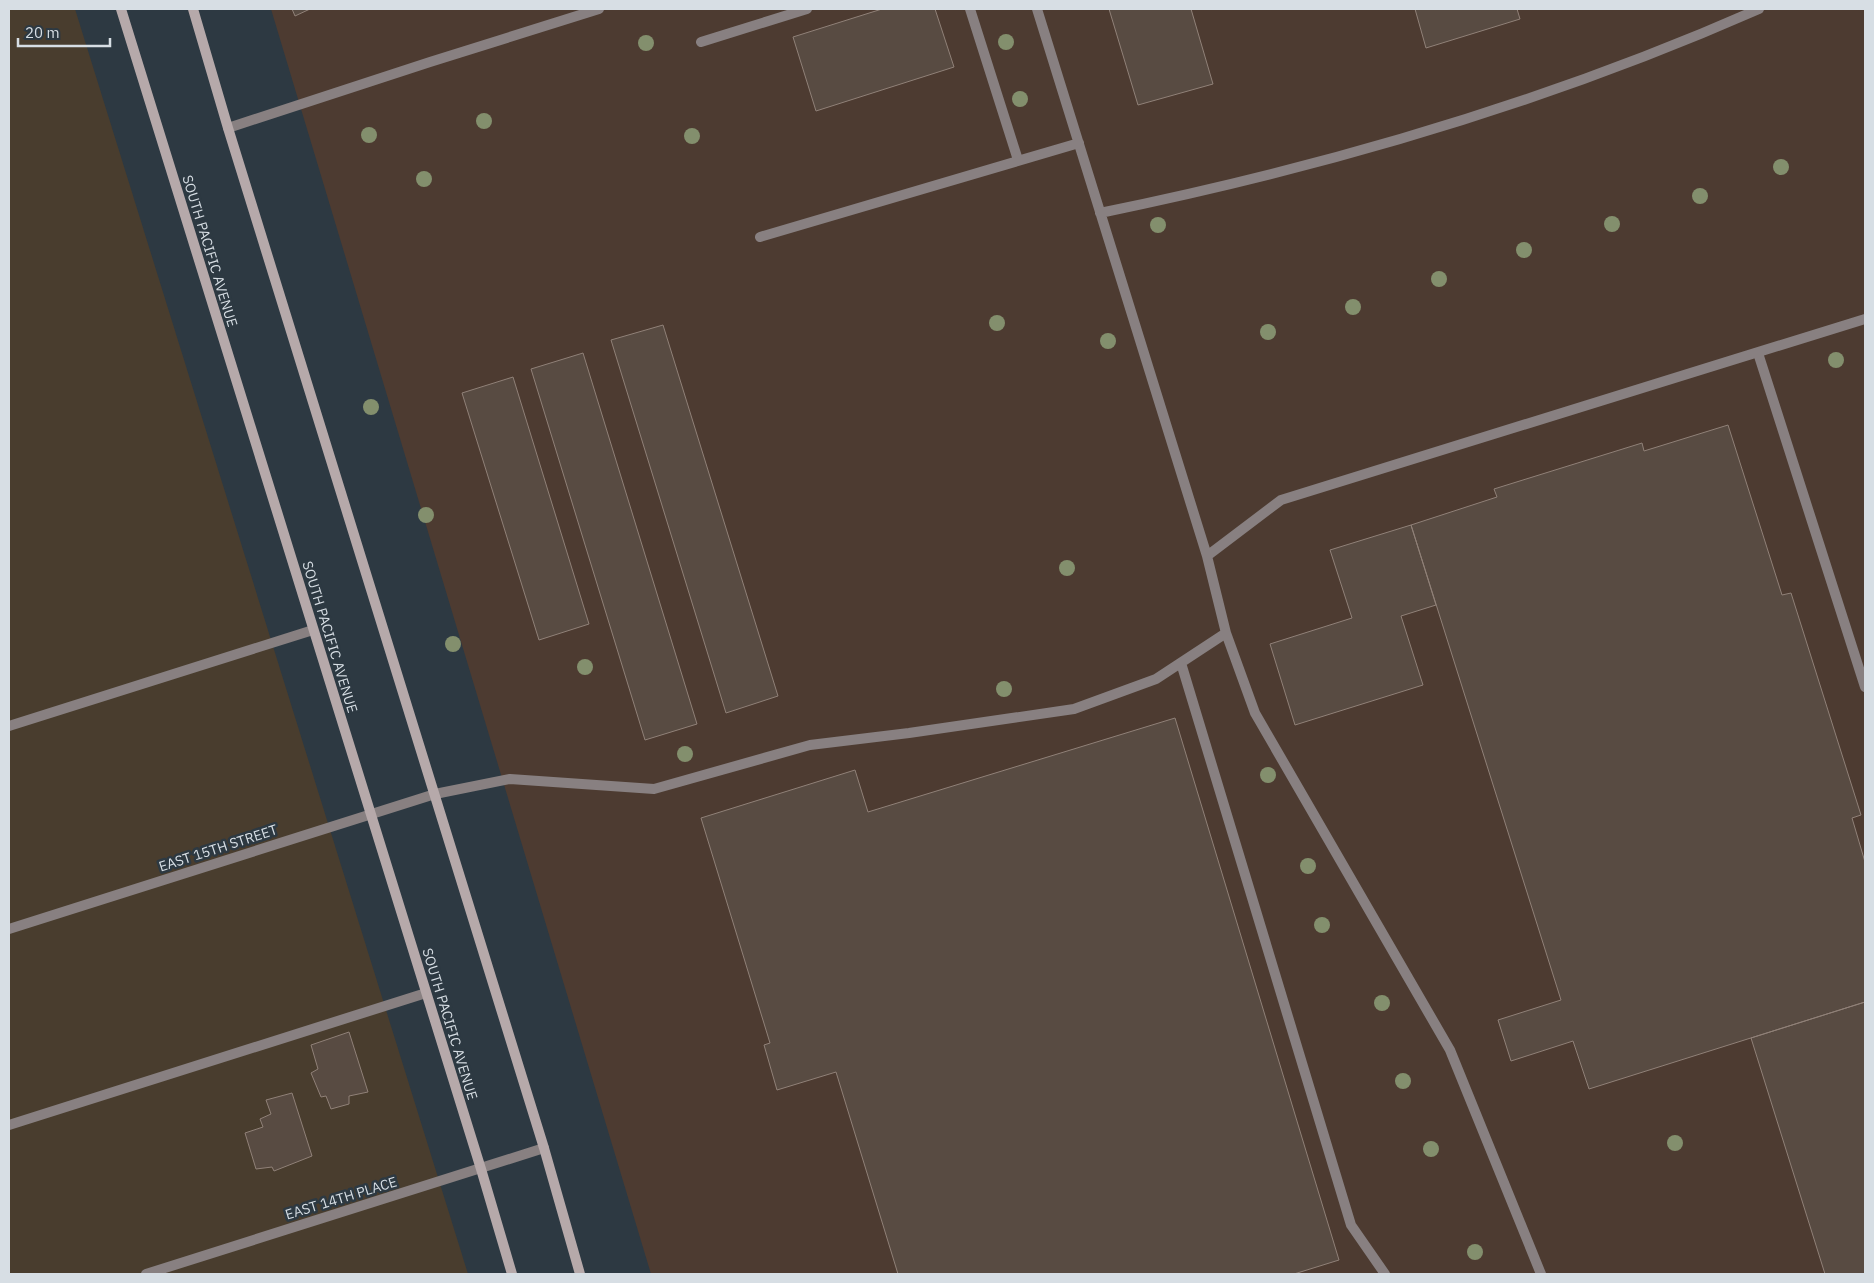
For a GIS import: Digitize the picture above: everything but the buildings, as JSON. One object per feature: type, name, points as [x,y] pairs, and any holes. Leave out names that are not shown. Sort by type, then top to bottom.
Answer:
[{"type":"street","name":"SOUTH PACIFIC AVENUE","points":[[121,9],[512,1274]]},
{"type":"street","points":[[193,9],[228,128],[544,1148],[580,1274]]},
{"type":"street","points":[[228,128],[599,9]]},
{"type":"street","points":[[701,42],[807,9]]},
{"type":"street","points":[[970,9],[1018,160]]},
{"type":"street","points":[[1037,9],[1207,556],[1226,633],[1255,713],[1450,1050],[1541,1274]]},
{"type":"street","points":[[1100,213],[1187,196],[1377,146],[1519,103],[1695,37],[1759,9]]},
{"type":"street","points":[[760,238],[1079,143]]},
{"type":"street","points":[[1207,556],[1281,500],[1865,319]]},
{"type":"street","points":[[1758,352],[1865,687]]},
{"type":"street","points":[[9,726],[313,630]]},
{"type":"street","name":"EAST 15TH STREET","points":[[9,928],[435,794],[510,779],[654,789],[810,745],[909,733],[1074,708],[1156,679],[1226,633]]},
{"type":"street","points":[[1180,663],[1352,1225],[1386,1274]]},
{"type":"street","points":[[9,1125],[426,993]]},
{"type":"street","name":"EAST 14TH PLACE","points":[[146,1274],[544,1148]]},
{"type":"shaded area","points":[[9,9],[75,9],[468,1274],[9,1274]]},
{"type":"shaded area","points":[[271,9],[1865,9],[1865,1274],[651,1274]]}]
